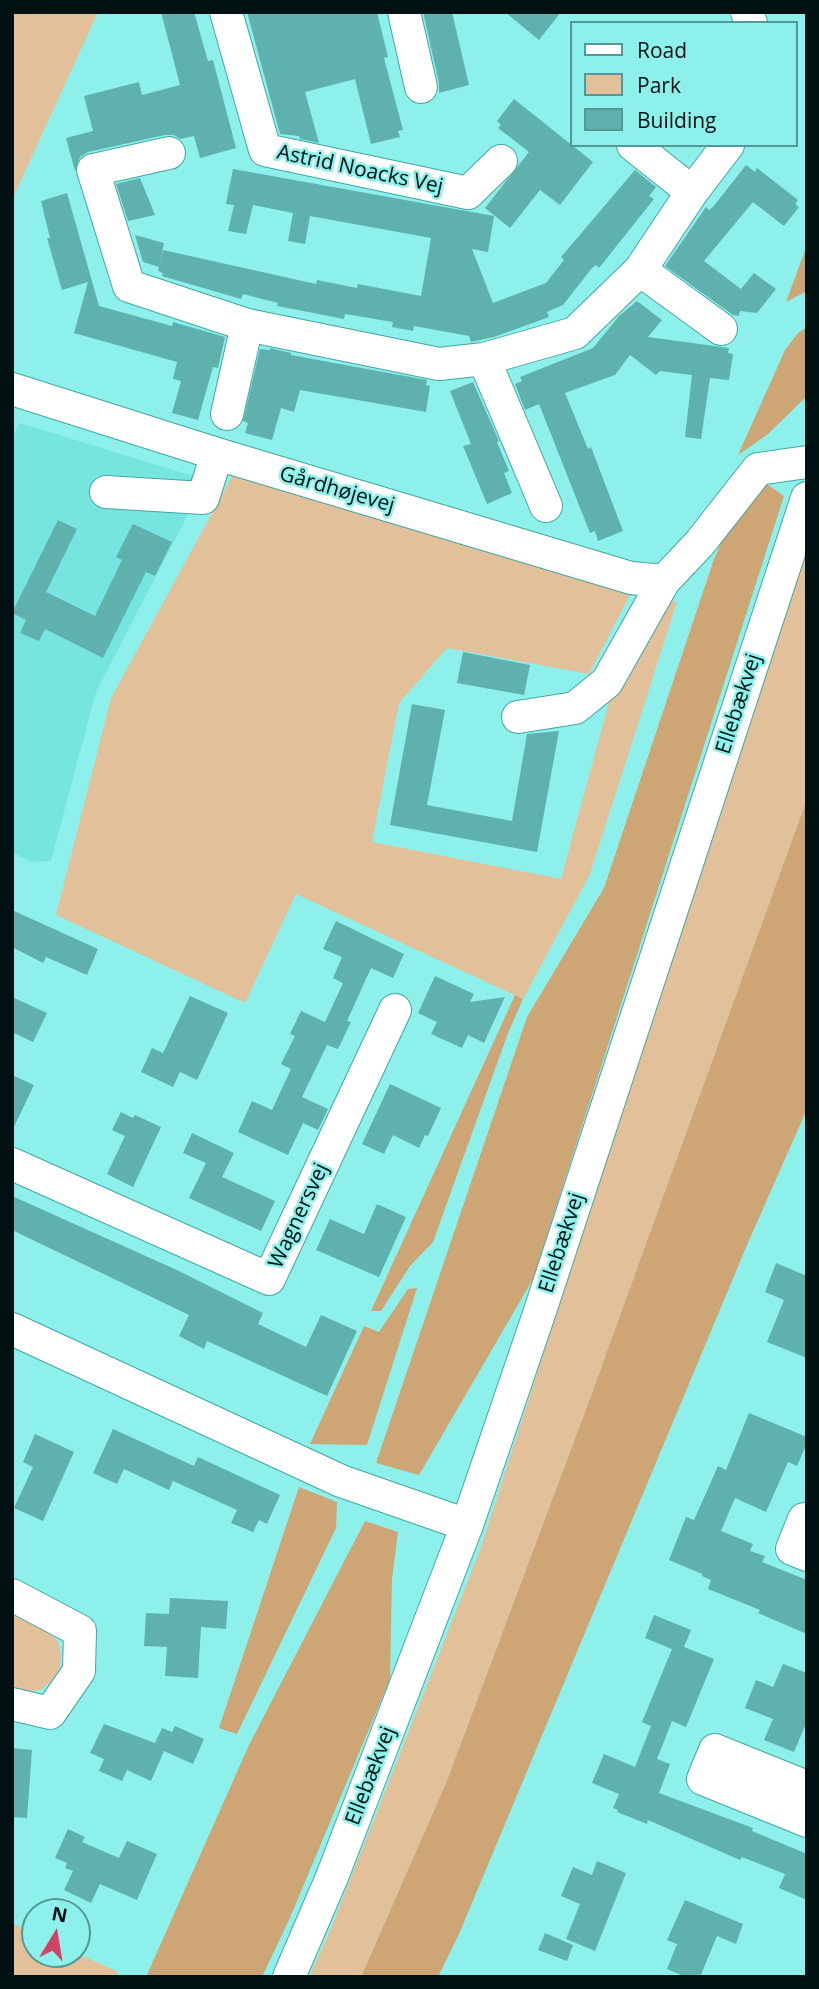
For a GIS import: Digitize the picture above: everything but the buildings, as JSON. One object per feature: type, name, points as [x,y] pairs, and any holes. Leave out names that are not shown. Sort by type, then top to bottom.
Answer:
[{"type":"street","name":"Astrid Noacks Vej","points":[[226,12],[265,150],[468,193],[501,161]]},
{"type":"street","points":[[404,12],[421,87]]},
{"type":"street","points":[[636,147],[692,192]]},
{"type":"street","points":[[169,153],[93,170],[129,286],[247,325],[439,364],[484,359],[575,333],[640,270],[692,192],[726,147]]},
{"type":"street","points":[[640,270],[721,328]]},
{"type":"street","points":[[226,414],[247,325]]},
{"type":"street","points":[[484,359],[546,506]]},
{"type":"street","name":"Gårdhøjevej","points":[[12,389],[217,454],[631,578],[664,581]]},
{"type":"street","points":[[106,492],[202,498],[217,454]]},
{"type":"street","points":[[518,716],[575,708],[607,682],[664,581],[699,544],[758,469],[807,462]]},
{"type":"street","name":"Ellebækvej","points":[[289,1977],[332,1877],[467,1525],[807,498]]},
{"type":"street","name":"Wagnersvej","points":[[12,1164],[269,1279],[395,1010]]},
{"type":"street","points":[[12,1329],[341,1481],[467,1525]]},
{"type":"street","points":[[807,1520],[804,1519],[792,1549],[807,1555]]},
{"type":"street","points":[[12,1595],[80,1631],[79,1671],[50,1713],[12,1704]]},
{"type":"street","points":[[807,1787],[715,1750],[703,1779],[807,1821]]},
{"type":"shaded area","points":[[807,245],[807,291],[786,302]]},
{"type":"shaded area","points":[[807,327],[807,396],[768,434],[738,455],[785,350],[798,333]]},
{"type":"shaded area","points":[[20,423],[206,480],[96,692],[51,861],[31,862],[12,852],[12,438]]},
{"type":"shaded area","points":[[765,483],[784,496],[533,1279],[419,1475],[376,1463],[527,1017],[604,888],[714,559],[737,507]]},
{"type":"shaded area","points":[[807,799],[807,1109],[747,1245],[459,1934],[438,1977],[361,1977],[447,1781],[587,1407]]},
{"type":"shaded area","points":[[515,995],[523,999],[508,1033],[433,1242],[410,1266],[381,1311],[371,1311]]},
{"type":"shaded area","points":[[417,1288],[367,1445],[310,1444],[364,1326],[379,1332],[408,1289]]},
{"type":"shaded area","points":[[299,1487],[337,1502],[336,1528],[237,1734],[219,1728]]},
{"type":"shaded area","points":[[365,1521],[398,1532],[392,1579],[390,1679],[289,1920],[262,1977],[146,1977],[249,1745]]},
{"type":"green space","points":[[12,12],[98,12],[12,200]]},
{"type":"green space","points":[[234,473],[633,589],[589,674],[447,648],[399,703],[372,842],[561,879],[612,691],[665,599],[677,602],[590,874],[523,999],[296,894],[245,1003],[56,915],[111,698]]},
{"type":"green space","points":[[807,537],[807,799],[587,1407],[447,1781],[361,1977],[309,1977],[332,1926],[480,1550]]},
{"type":"green space","points":[[12,1612],[46,1629],[58,1641],[61,1655],[60,1666],[54,1679],[42,1689],[29,1693],[12,1689]]},
{"type":"green space","points":[[12,1923],[21,1927],[21,1968],[91,1968],[91,1959],[118,1972],[116,1977],[12,1977]]}]
